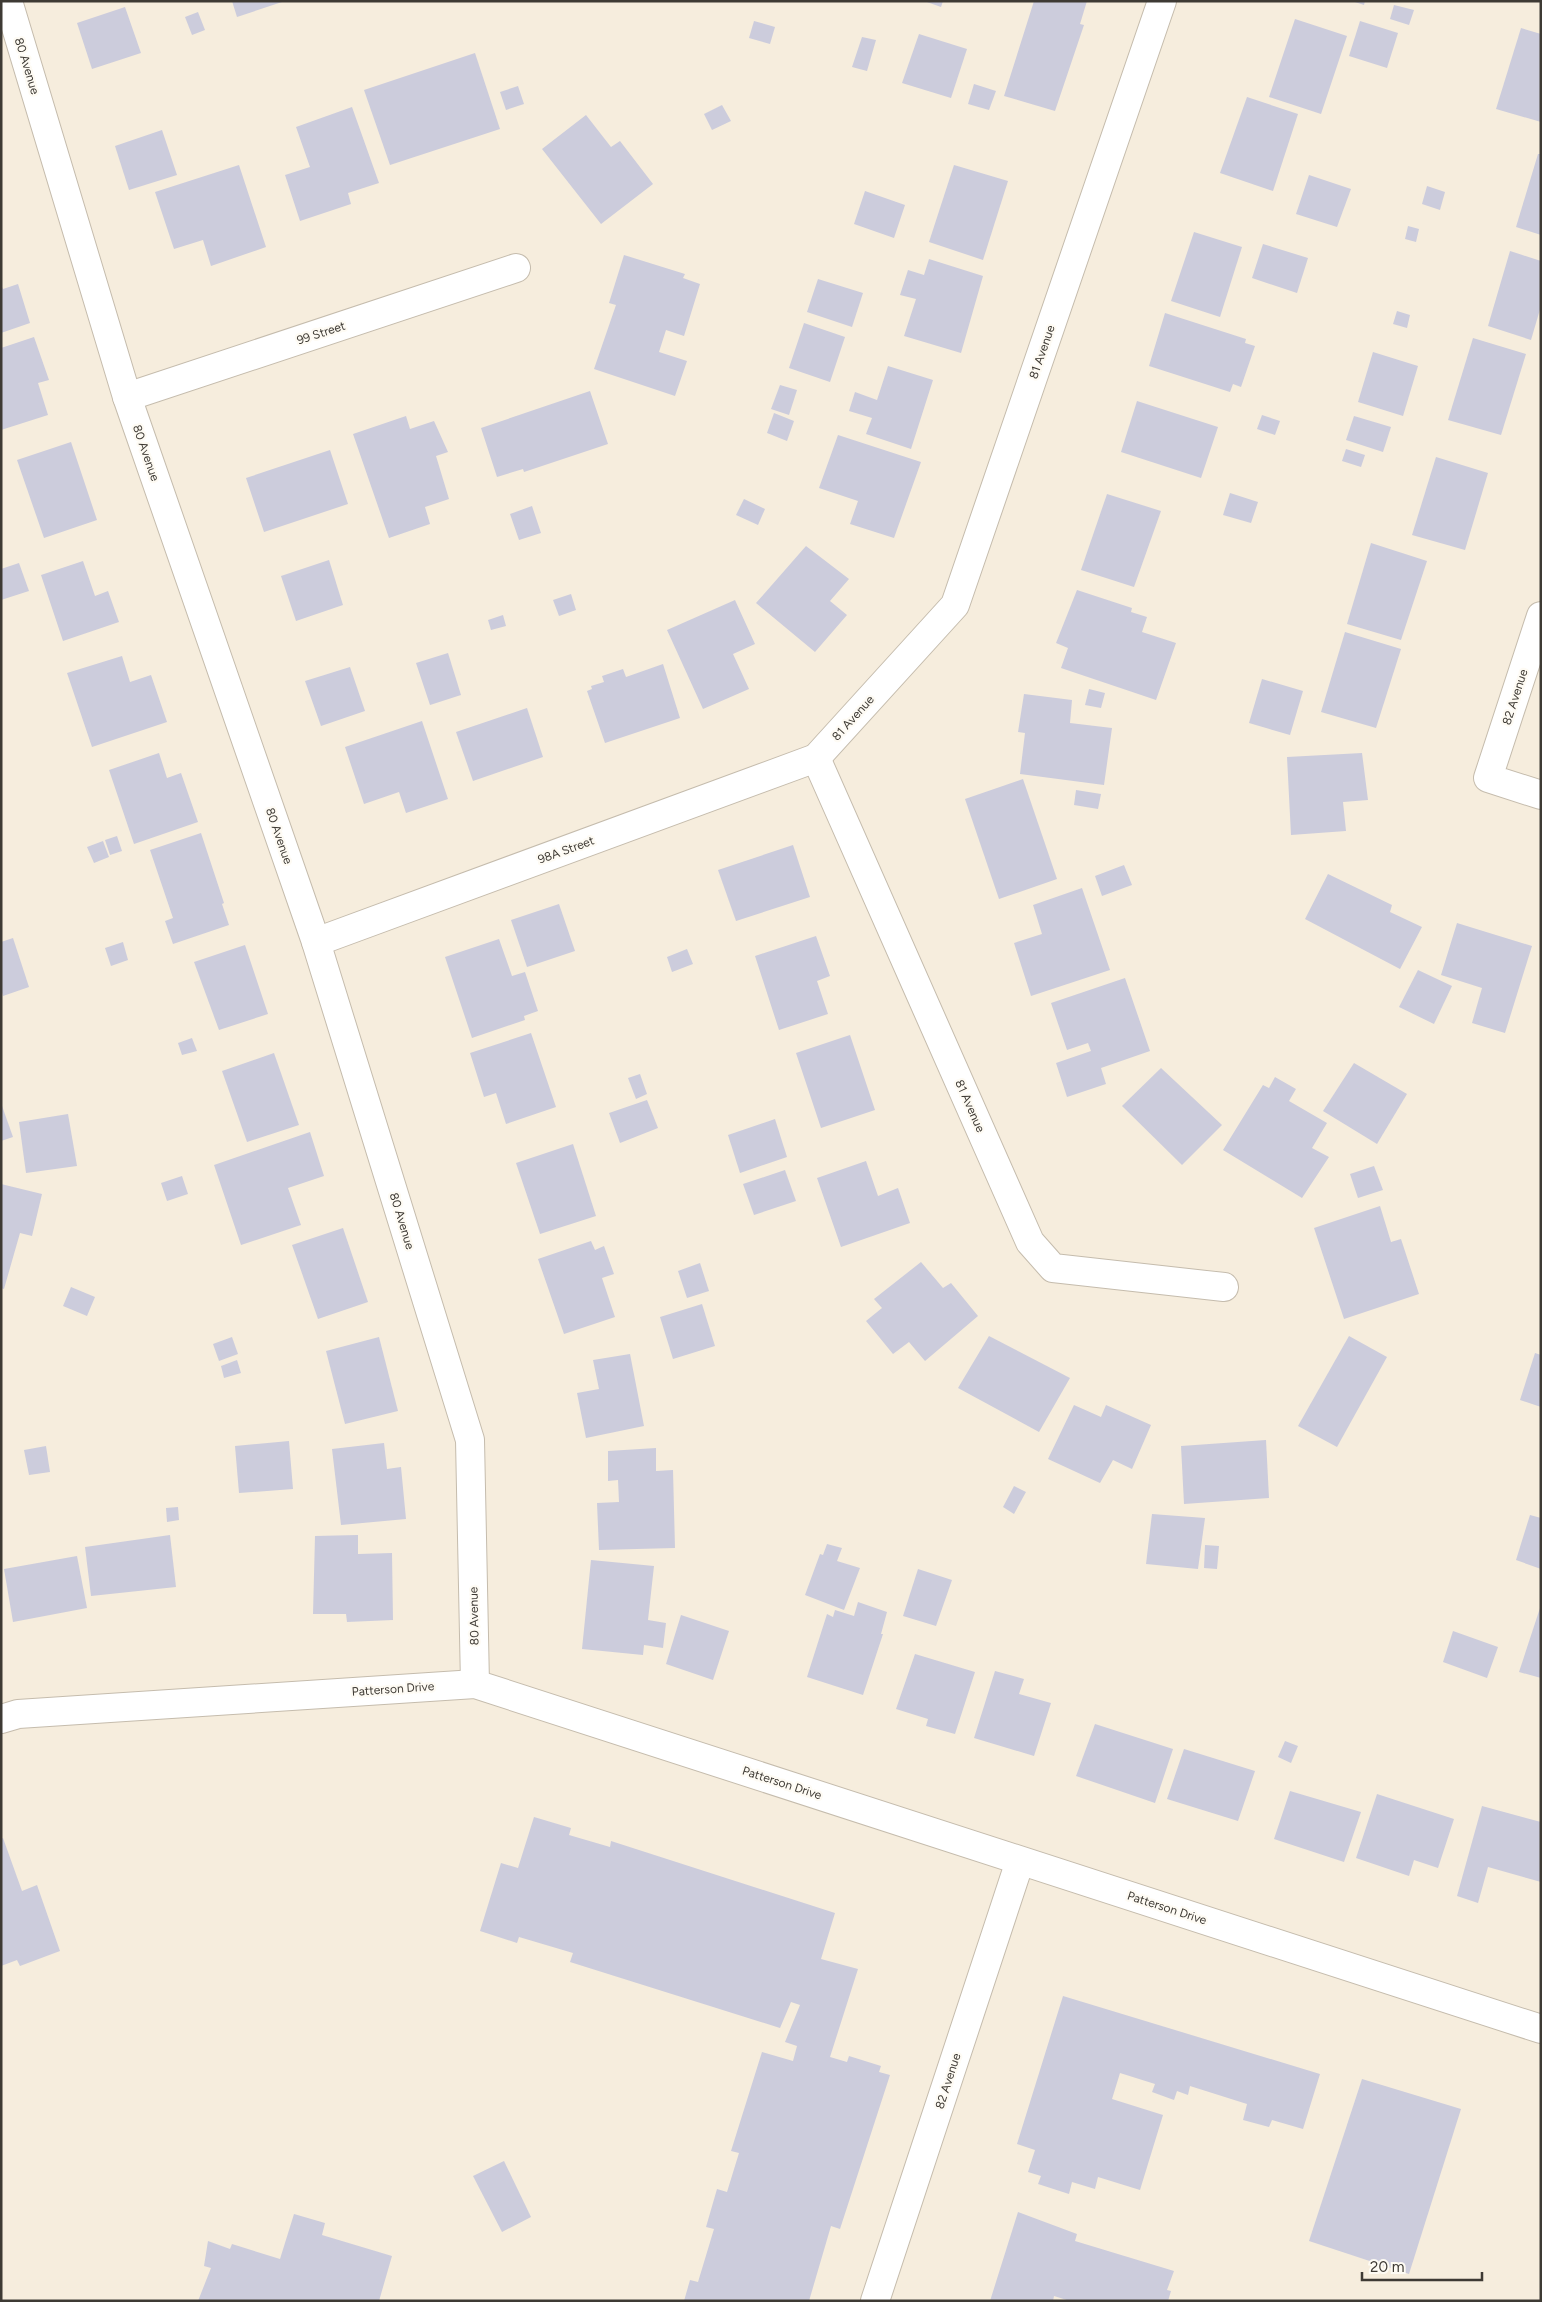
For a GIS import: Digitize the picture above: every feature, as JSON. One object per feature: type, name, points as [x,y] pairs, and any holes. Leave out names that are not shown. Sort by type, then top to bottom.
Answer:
[{"type":"street","name":"80 Avenue","points":[[8,1],[127,397],[316,942],[470,1440],[475,1684]]},
{"type":"street","name":"81 Avenue","points":[[1162,1],[956,606],[816,758],[1030,1242],[1053,1268],[1224,1287]]},
{"type":"street","name":"99 Street","points":[[127,397],[516,268]]},
{"type":"street","name":"82 Avenue","points":[[1541,616],[1488,778],[1541,795]]},
{"type":"street","name":"98A Street","points":[[316,942],[816,758]]},
{"type":"street","name":"Patterson Drive","points":[[1,1720],[18,1714],[475,1684],[1541,2029]]},
{"type":"street","name":"82 Avenue","points":[[875,2301],[1020,1861]]},
{"type":"building","points":[[232,1],[282,1],[282,2],[237,17]]},
{"type":"building","points":[[924,1],[943,1],[941,7]]},
{"type":"building","points":[[1034,1],[1087,1],[1080,24],[1084,25],[1055,111],[1004,96]]},
{"type":"building","points":[[1352,1],[1365,1],[1364,5]]},
{"type":"building","points":[[1394,5],[1414,10],[1409,25],[1390,19]]},
{"type":"building","points":[[125,7],[141,53],[92,69],[77,23]]},
{"type":"building","points":[[198,12],[205,30],[192,35],[185,17]]},
{"type":"building","points":[[1295,19],[1347,36],[1321,114],[1269,97]]},
{"type":"building","points":[[754,21],[775,27],[770,44],[749,38]]},
{"type":"building","points":[[1360,21],[1398,33],[1387,68],[1349,56]]},
{"type":"building","points":[[1521,28],[1541,34],[1541,122],[1496,109]]},
{"type":"building","points":[[919,34],[967,49],[951,98],[902,83]]},
{"type":"building","points":[[862,37],[876,40],[867,71],[852,67]]},
{"type":"building","points":[[475,53],[500,129],[390,165],[364,90]]},
{"type":"building","points":[[974,84],[996,91],[989,110],[968,104]]},
{"type":"building","points":[[518,86],[524,104],[506,110],[500,92]]},
{"type":"building","points":[[1247,97],[1298,114],[1273,191],[1220,173]]},
{"type":"building","points":[[722,105],[731,121],[712,130],[704,114]]},
{"type":"building","points":[[352,107],[379,183],[348,193],[351,204],[300,221],[285,175],[310,167],[296,127]]},
{"type":"building","points":[[586,115],[611,147],[620,141],[653,184],[601,224],[542,149]]},
{"type":"building","points":[[162,130],[177,175],[129,190],[115,146]]},
{"type":"building","points":[[1538,154],[1541,154],[1541,235],[1516,227]]},
{"type":"building","points":[[239,165],[266,247],[211,266],[203,240],[174,249],[155,192]]},
{"type":"building","points":[[954,165],[1008,181],[983,260],[929,242]]},
{"type":"building","points":[[1309,175],[1351,189],[1337,227],[1296,214]]},
{"type":"building","points":[[1427,186],[1445,192],[1440,210],[1422,204]]},
{"type":"building","points":[[865,191],[905,205],[894,238],[854,224]]},
{"type":"building","points":[[1408,226],[1419,229],[1416,242],[1405,239]]},
{"type":"building","points":[[1194,232],[1242,247],[1220,317],[1171,301]]},
{"type":"building","points":[[1263,244],[1308,258],[1297,293],[1252,278]]},
{"type":"building","points":[[1510,251],[1541,261],[1541,306],[1531,340],[1488,326]]},
{"type":"building","points":[[624,255],[685,274],[683,278],[700,284],[684,336],[666,330],[659,352],[687,361],[675,396],[594,369],[616,305],[609,303]]},
{"type":"building","points":[[929,259],[983,276],[961,353],[904,336],[916,299],[900,295],[908,270],[924,275]]},
{"type":"building","points":[[818,279],[863,293],[852,327],[807,312]]},
{"type":"building","points":[[18,284],[30,323],[1,333],[1,285],[3,289]]},
{"type":"building","points":[[1397,311],[1410,315],[1407,328],[1393,324]]},
{"type":"building","points":[[1165,313],[1246,339],[1245,343],[1255,346],[1241,387],[1233,384],[1230,392],[1149,366]]},
{"type":"building","points":[[804,323],[845,337],[830,382],[789,368]]},
{"type":"building","points":[[34,337],[49,380],[38,383],[48,415],[1,430],[1,348]]},
{"type":"building","points":[[1473,338],[1526,354],[1501,435],[1448,420]]},
{"type":"building","points":[[1373,352],[1418,366],[1403,416],[1358,402]]},
{"type":"building","points":[[888,366],[933,380],[911,449],[866,434],[872,418],[849,411],[855,392],[877,400]]},
{"type":"building","points":[[780,385],[797,390],[789,415],[771,409]]},
{"type":"building","points":[[590,391],[608,444],[524,472],[523,469],[497,477],[481,428]]},
{"type":"building","points":[[1137,401],[1218,427],[1201,478],[1121,452]]},
{"type":"building","points":[[774,413],[794,421],[787,441],[767,433]]},
{"type":"building","points":[[1262,415],[1280,421],[1275,435],[1257,429]]},
{"type":"building","points":[[406,416],[410,429],[434,421],[448,452],[436,456],[449,499],[425,507],[430,524],[389,538],[353,434]]},
{"type":"building","points":[[1354,416],[1391,427],[1383,452],[1346,440]]},
{"type":"building","points":[[838,435],[921,462],[894,538],[850,524],[858,501],[819,488]]},
{"type":"building","points":[[71,442],[97,520],[44,538],[17,460]]},
{"type":"building","points":[[1346,449],[1365,455],[1361,467],[1342,461]]},
{"type":"building","points":[[330,450],[348,504],[264,532],[246,478]]},
{"type":"building","points":[[1436,457],[1488,473],[1465,550],[1412,535]]},
{"type":"building","points":[[1230,493],[1258,502],[1251,523],[1223,515]]},
{"type":"building","points":[[1107,494],[1161,511],[1134,587],[1081,570]]},
{"type":"building","points":[[744,499],[765,509],[758,525],[736,515]]},
{"type":"building","points":[[532,506],[541,533],[519,540],[510,514]]},
{"type":"building","points":[[1371,543],[1427,561],[1401,640],[1347,624]]},
{"type":"building","points":[[806,546],[849,579],[830,601],[847,615],[815,652],[756,603]]},
{"type":"building","points":[[329,560],[343,605],[296,621],[281,576]]},
{"type":"building","points":[[83,561],[95,596],[108,591],[119,622],[63,641],[41,575]]},
{"type":"building","points":[[19,563],[29,591],[1,600],[1,569]]},
{"type":"building","points":[[1077,590],[1132,608],[1131,612],[1147,617],[1142,632],[1176,643],[1156,700],[1061,668],[1068,648],[1056,643]]},
{"type":"building","points":[[571,594],[576,610],[559,616],[553,600]]},
{"type":"building","points":[[735,600],[755,644],[733,654],[749,689],[703,709],[667,630]]},
{"type":"building","points":[[503,615],[506,626],[491,630],[488,620]]},
{"type":"building","points":[[1345,632],[1401,649],[1376,728],[1321,712]]},
{"type":"building","points":[[448,653],[461,695],[430,705],[416,663]]},
{"type":"building","points":[[122,656],[130,682],[151,675],[167,722],[92,747],[67,673]]},
{"type":"building","points":[[663,664],[680,718],[605,743],[587,691],[592,689],[591,686],[604,682],[602,676],[623,669],[626,677]]},
{"type":"building","points":[[350,667],[365,711],[321,726],[305,681]]},
{"type":"building","points":[[1262,679],[1303,691],[1290,735],[1249,723]]},
{"type":"building","points":[[1089,689],[1105,693],[1101,708],[1085,705]]},
{"type":"building","points":[[1024,694],[1072,700],[1070,723],[1112,728],[1104,785],[1020,774],[1025,733],[1018,732]]},
{"type":"building","points":[[527,708],[543,757],[473,781],[456,732]]},
{"type":"building","points":[[422,721],[448,799],[406,813],[399,792],[364,804],[345,747]]},
{"type":"building","points":[[159,753],[167,778],[181,773],[198,822],[134,844],[109,770]]},
{"type":"building","points":[[1362,753],[1368,800],[1343,802],[1346,831],[1291,835],[1287,757]]},
{"type":"building","points":[[1023,779],[1057,879],[999,899],[965,799]]},
{"type":"building","points":[[1076,790],[1101,794],[1098,809],[1074,805]]},
{"type":"building","points":[[201,833],[224,903],[222,904],[229,925],[173,944],[165,921],[173,918],[150,850]]},
{"type":"building","points":[[117,836],[122,851],[110,855],[105,840]]},
{"type":"building","points":[[103,841],[109,857],[94,863],[87,847]]},
{"type":"building","points":[[793,845],[810,897],[736,921],[718,870]]},
{"type":"building","points":[[1124,865],[1132,885],[1102,896],[1095,876]]},
{"type":"building","points":[[1328,874],[1392,905],[1390,912],[1422,927],[1400,969],[1305,919]]},
{"type":"building","points":[[1082,888],[1110,970],[1031,996],[1014,943],[1042,934],[1033,905]]},
{"type":"building","points":[[559,904],[575,951],[527,967],[511,920]]},
{"type":"building","points":[[1457,923],[1532,946],[1505,1033],[1472,1023],[1482,988],[1441,975]]},
{"type":"building","points":[[816,936],[830,976],[817,981],[828,1014],[779,1030],[755,956]]},
{"type":"building","points":[[13,938],[29,987],[3,996],[1,989],[1,942]]},
{"type":"building","points":[[499,939],[512,976],[525,972],[538,1011],[524,1016],[525,1020],[472,1038],[445,957]]},
{"type":"building","points":[[123,942],[128,960],[111,966],[105,948]]},
{"type":"building","points":[[245,945],[268,1014],[219,1030],[194,962]]},
{"type":"building","points":[[687,949],[693,964],[672,972],[667,957]]},
{"type":"building","points":[[1418,970],[1452,986],[1434,1024],[1399,1007]]},
{"type":"building","points":[[1125,978],[1150,1051],[1101,1068],[1106,1084],[1067,1097],[1056,1063],[1091,1051],[1088,1043],[1067,1050],[1051,1003]]},
{"type":"building","points":[[531,1033],[556,1107],[506,1124],[496,1093],[484,1097],[470,1053]]},
{"type":"building","points":[[850,1035],[875,1110],[821,1128],[796,1053]]},
{"type":"building","points":[[192,1038],[197,1051],[182,1055],[178,1043]]},
{"type":"building","points":[[274,1053],[299,1125],[247,1142],[222,1071]]},
{"type":"building","points":[[1354,1063],[1407,1094],[1377,1144],[1323,1111]]},
{"type":"building","points":[[1161,1068],[1222,1125],[1182,1165],[1122,1106]]},
{"type":"building","points":[[640,1074],[647,1094],[636,1099],[628,1078]]},
{"type":"building","points":[[1275,1077],[1296,1089],[1289,1101],[1327,1123],[1312,1148],[1329,1157],[1302,1198],[1223,1150],[1263,1085],[1269,1088]]},
{"type":"building","points":[[647,1100],[658,1128],[620,1143],[609,1113]]},
{"type":"building","points":[[1,1103],[13,1137],[1,1141]]},
{"type":"building","points":[[68,1114],[77,1166],[26,1173],[19,1122]]},
{"type":"building","points":[[775,1119],[787,1157],[740,1173],[728,1135]]},
{"type":"building","points":[[310,1132],[324,1176],[288,1188],[301,1225],[241,1245],[214,1165]]},
{"type":"building","points":[[573,1144],[596,1216],[540,1234],[516,1163]]},
{"type":"building","points":[[866,1161],[878,1196],[898,1188],[910,1223],[841,1247],[817,1178]]},
{"type":"building","points":[[1374,1166],[1383,1190],[1358,1198],[1350,1174]]},
{"type":"building","points":[[785,1170],[796,1201],[754,1215],[743,1184]]},
{"type":"building","points":[[182,1176],[188,1194],[167,1201],[161,1183]]},
{"type":"building","points":[[1,1184],[42,1194],[32,1236],[20,1233],[4,1289],[1,1288]]},
{"type":"building","points":[[1380,1206],[1391,1242],[1401,1239],[1419,1294],[1344,1319],[1314,1228]]},
{"type":"building","points":[[343,1228],[368,1302],[318,1319],[292,1245]]},
{"type":"building","points":[[591,1241],[595,1250],[604,1246],[614,1274],[602,1278],[615,1317],[564,1334],[538,1259]]},
{"type":"building","points":[[921,1262],[943,1288],[951,1283],[978,1316],[925,1361],[909,1342],[893,1354],[866,1321],[882,1308],[874,1299]]},
{"type":"building","points":[[700,1263],[709,1291],[687,1298],[678,1271]]},
{"type":"building","points":[[71,1287],[95,1297],[87,1316],[63,1306]]},
{"type":"building","points":[[702,1304],[715,1346],[673,1359],[660,1317]]},
{"type":"building","points":[[989,1336],[1070,1378],[1039,1432],[958,1388]]},
{"type":"building","points":[[1349,1336],[1387,1357],[1337,1447],[1298,1426]]},
{"type":"building","points":[[232,1337],[238,1354],[219,1361],[213,1344]]},
{"type":"building","points":[[379,1337],[398,1411],[345,1424],[326,1351]]},
{"type":"building","points":[[1535,1353],[1541,1355],[1541,1407],[1520,1400]]},
{"type":"building","points":[[630,1354],[644,1426],[586,1438],[577,1393],[599,1389],[593,1360]]},
{"type":"building","points":[[237,1360],[241,1373],[224,1378],[221,1366]]},
{"type":"building","points":[[1074,1405],[1101,1417],[1106,1405],[1151,1425],[1132,1469],[1113,1460],[1100,1483],[1048,1459]]},
{"type":"building","points":[[1266,1440],[1269,1498],[1184,1504],[1181,1446]]},
{"type":"building","points":[[289,1441],[293,1489],[239,1493],[235,1446]]},
{"type":"building","points":[[384,1443],[387,1469],[401,1467],[406,1519],[341,1525],[332,1449]]},
{"type":"building","points":[[46,1446],[50,1472],[29,1475],[24,1450]]},
{"type":"building","points":[[656,1448],[656,1471],[673,1470],[675,1548],[599,1550],[597,1503],[619,1502],[618,1480],[608,1481],[608,1451]]},
{"type":"building","points":[[1014,1486],[1026,1492],[1014,1514],[1003,1507]]},
{"type":"building","points":[[178,1507],[179,1520],[167,1522],[166,1508]]},
{"type":"building","points":[[1152,1514],[1205,1518],[1198,1569],[1146,1564]]},
{"type":"building","points":[[1530,1515],[1541,1518],[1541,1569],[1516,1560]]},
{"type":"building","points":[[170,1535],[176,1587],[91,1596],[85,1547]]},
{"type":"building","points":[[358,1535],[358,1554],[392,1553],[393,1620],[347,1622],[346,1614],[313,1614],[315,1536]]},
{"type":"building","points":[[827,1544],[842,1548],[837,1561],[860,1568],[844,1610],[805,1595],[820,1554],[823,1555]]},
{"type":"building","points":[[1205,1545],[1219,1546],[1217,1569],[1204,1568]]},
{"type":"building","points":[[77,1556],[87,1608],[13,1622],[4,1569]]},
{"type":"building","points":[[591,1560],[654,1566],[648,1620],[666,1623],[663,1648],[644,1645],[643,1655],[582,1649]]},
{"type":"building","points":[[918,1569],[952,1580],[936,1626],[903,1616]]},
{"type":"building","points":[[858,1602],[887,1612],[881,1634],[883,1634],[863,1695],[807,1677],[827,1614],[833,1617],[835,1610],[854,1616]]},
{"type":"building","points":[[1541,1608],[1541,1678],[1519,1672]]},
{"type":"building","points":[[681,1615],[729,1631],[713,1680],[666,1664]]},
{"type":"building","points":[[1453,1631],[1498,1647],[1487,1678],[1443,1662]]},
{"type":"building","points":[[915,1654],[975,1672],[955,1734],[926,1726],[928,1719],[896,1709]]},
{"type":"building","points":[[995,1671],[1024,1679],[1019,1694],[1051,1703],[1034,1756],[974,1738]]},
{"type":"building","points":[[1095,1724],[1173,1749],[1155,1803],[1076,1776]]},
{"type":"building","points":[[1285,1741],[1298,1746],[1291,1763],[1278,1757]]},
{"type":"building","points":[[1184,1749],[1255,1771],[1238,1821],[1167,1799]]},
{"type":"building","points":[[1290,1791],[1361,1812],[1344,1862],[1274,1839]]},
{"type":"building","points":[[1377,1794],[1454,1819],[1438,1868],[1414,1860],[1409,1876],[1356,1858]]},
{"type":"building","points":[[1482,1806],[1541,1822],[1541,1882],[1488,1867],[1478,1903],[1457,1896]]},
{"type":"building","points":[[534,1817],[571,1828],[569,1835],[610,1847],[611,1841],[835,1913],[821,1959],[858,1969],[830,2057],[847,2062],[849,2056],[881,2066],[879,2072],[890,2075],[840,2229],[831,2226],[809,2301],[684,2301],[690,2280],[698,2282],[714,2229],[706,2227],[717,2189],[727,2192],[739,2153],[731,2151],[762,2052],[793,2061],[797,2046],[785,2042],[800,2005],[791,2002],[780,2028],[570,1962],[573,1953],[519,1937],[517,1943],[480,1931],[501,1863],[518,1868]]},
{"type":"building","points":[[3,1838],[22,1891],[37,1885],[60,1951],[20,1966],[17,1960],[1,1966],[1,1839]]},
{"type":"building","points":[[1063,1996],[1320,2074],[1303,2129],[1272,2120],[1269,2127],[1243,2120],[1247,2104],[1190,2086],[1188,2095],[1177,2091],[1174,2100],[1152,2092],[1155,2084],[1120,2073],[1112,2099],[1163,2115],[1140,2190],[1098,2177],[1095,2189],[1072,2182],[1069,2194],[1038,2184],[1041,2176],[1028,2172],[1035,2150],[1017,2144]]},
{"type":"building","points":[[1362,2079],[1461,2109],[1409,2274],[1309,2241]]},
{"type":"building","points":[[504,2161],[531,2217],[502,2232],[473,2176]]},
{"type":"building","points":[[1018,2212],[1077,2234],[1075,2241],[1174,2271],[1167,2290],[1171,2291],[1168,2301],[1070,2301],[1054,2296],[1053,2301],[990,2301]]},
{"type":"building","points":[[294,2214],[325,2223],[322,2235],[392,2256],[379,2301],[198,2301],[211,2268],[204,2266],[208,2241],[230,2249],[232,2244],[280,2259]]}]
